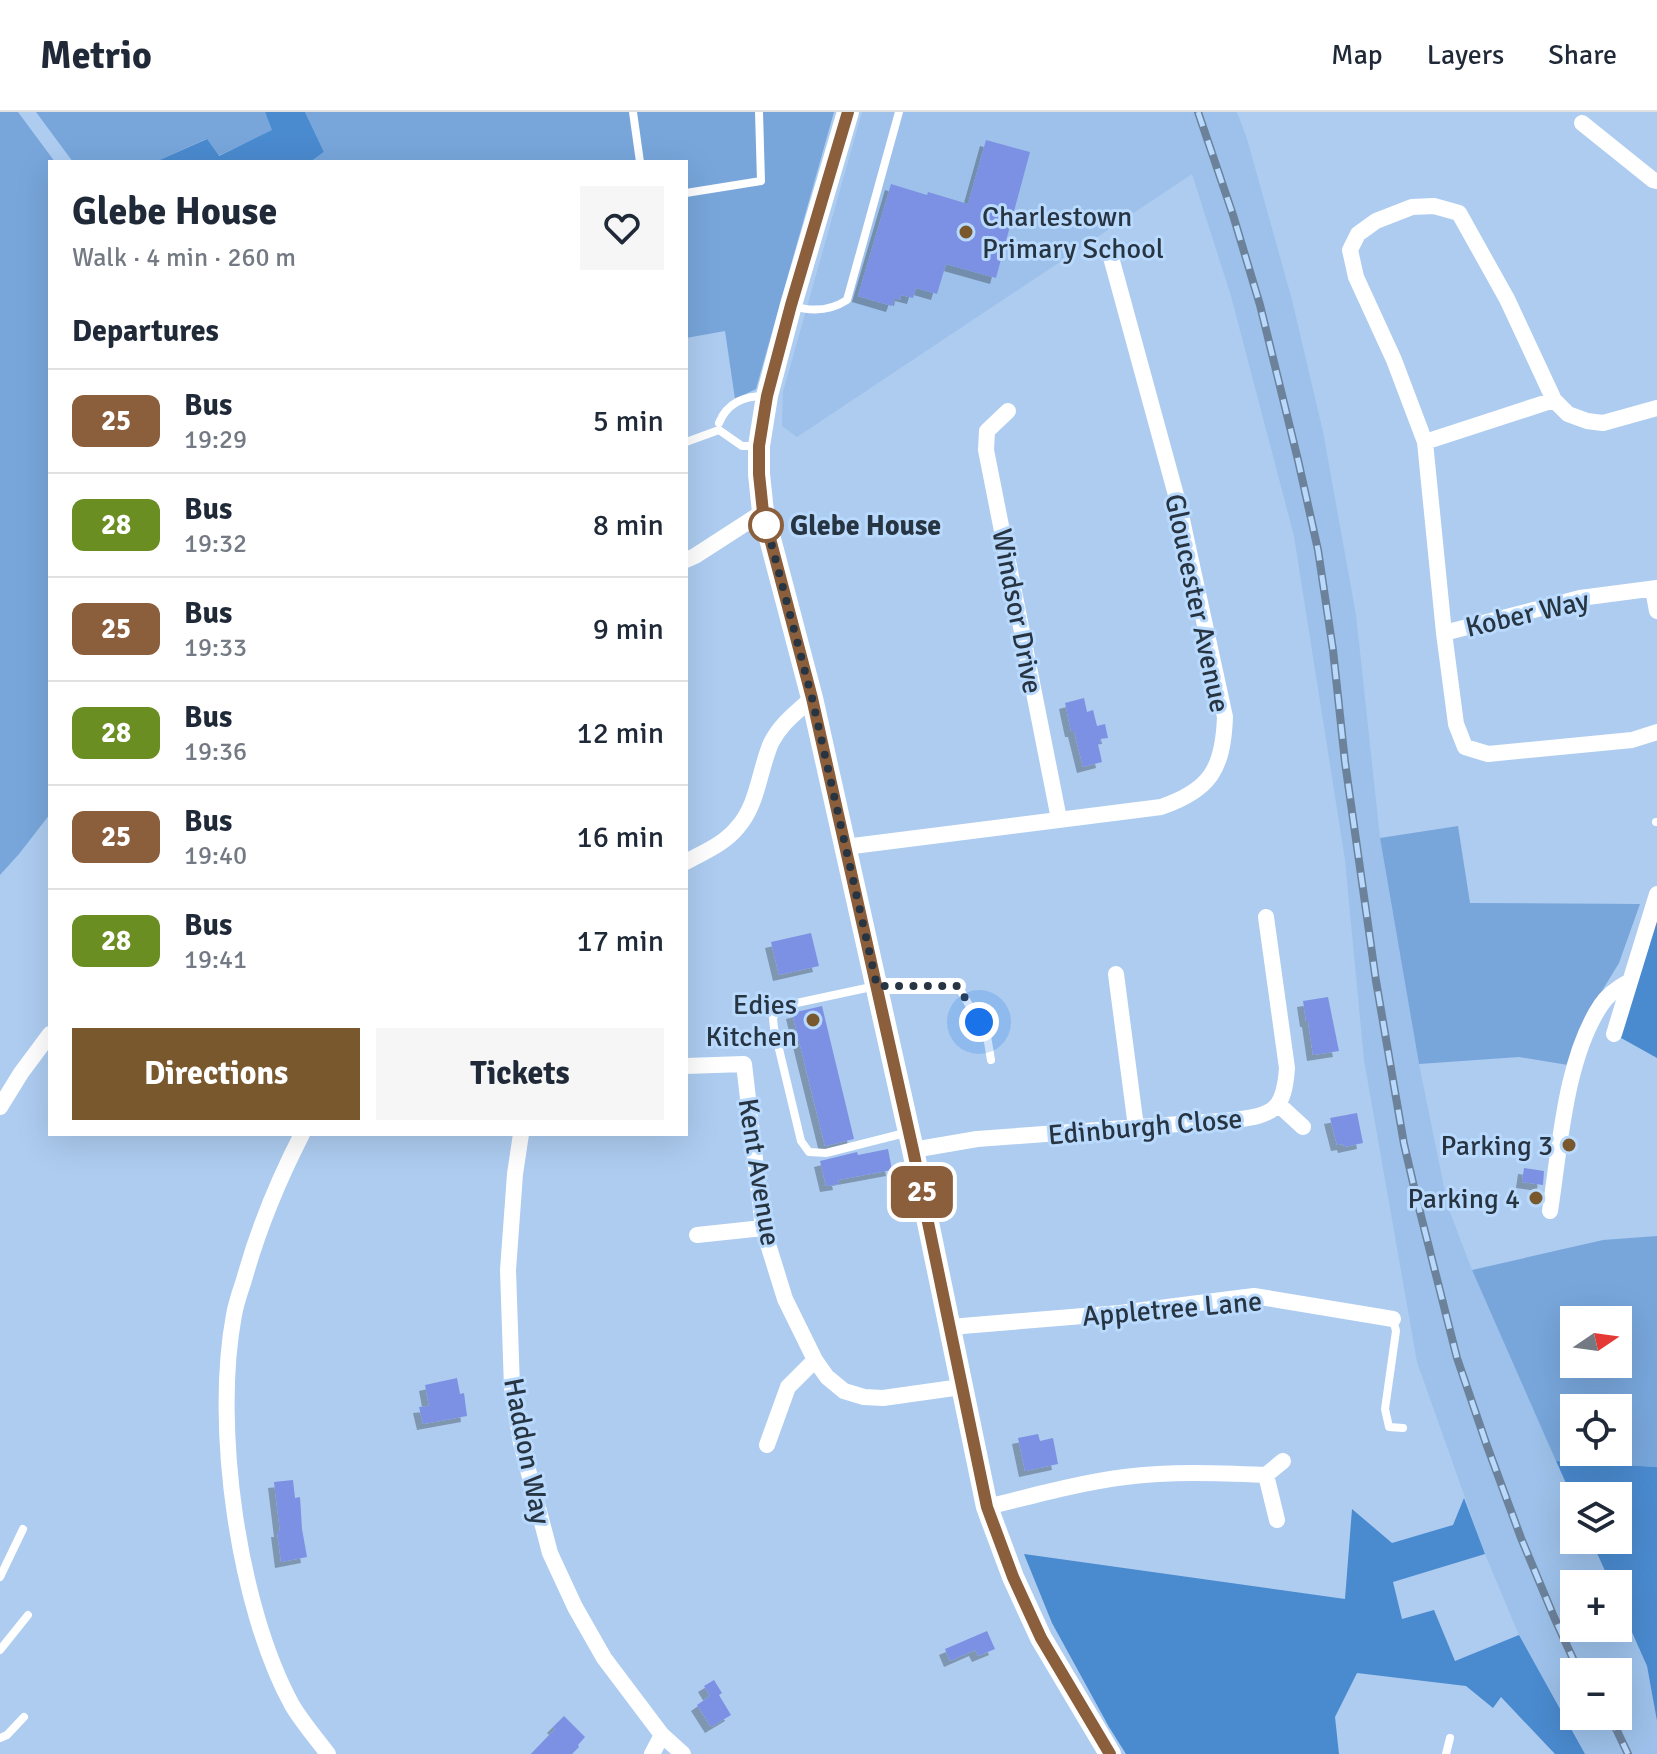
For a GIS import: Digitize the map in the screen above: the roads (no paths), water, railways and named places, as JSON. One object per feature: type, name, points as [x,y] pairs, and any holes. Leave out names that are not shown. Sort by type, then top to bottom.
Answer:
[{"type":"street","points":[[848,112],[767,396],[759,446],[763,512],[812,698],[877,986],[987,1507],[1013,1577],[1041,1638],[1110,1754]]},
{"type":"street","points":[[1582,123],[1657,181]]},
{"type":"street","name":"Kober Way","points":[[1554,400],[1507,299],[1459,213],[1434,206],[1412,207],[1376,221],[1358,234],[1350,250],[1356,277],[1394,360],[1425,442],[1444,633],[1580,598],[1655,588]]},
{"type":"street","name":"Gloucester Avenue","points":[[845,847],[1161,807],[1204,785],[1216,769],[1224,745],[1225,717],[1179,506],[1109,250]]},
{"type":"street","points":[[1425,442],[1554,400],[1568,414],[1603,423],[1657,408]]},
{"type":"street","name":"Windsor Drive","points":[[1008,411],[987,431],[986,450],[1059,819]]},
{"type":"street","points":[[688,559],[763,512]]},
{"type":"street","points":[[1655,588],[1657,611]]},
{"type":"street","points":[[1444,633],[1456,724],[1465,747],[1488,754],[1632,740],[1657,732]]},
{"type":"street","points":[[688,861],[737,829],[749,813],[772,742],[789,717],[812,698]]},
{"type":"street","points":[[1614,1034],[1657,894]]},
{"type":"street","name":"Edinburgh Close","points":[[911,1141],[977,1139],[1257,1117],[1275,1109],[1285,1091],[1287,1068],[1266,917]]},
{"type":"street","points":[[1116,974],[1136,1127]]},
{"type":"street","points":[[1550,1211],[1571,1077],[1584,1038],[1601,1004],[1616,988],[1630,981]]},
{"type":"street","points":[[877,986],[958,986]]},
{"type":"street","points":[[0,1107],[48,1037]]},
{"type":"street","name":"Kent Avenue","points":[[688,1066],[744,1064],[763,1228],[785,1299],[815,1360],[827,1377],[844,1391],[864,1397],[883,1398],[961,1387]]},
{"type":"street","points":[[1278,1104],[1303,1127]]},
{"type":"street","points":[[301,1136],[279,1180],[253,1248],[234,1313],[226,1404],[236,1514],[258,1619],[275,1669],[293,1707],[328,1754]]},
{"type":"street","name":"Haddon Way","points":[[521,1136],[508,1270],[512,1388],[521,1443],[550,1553],[575,1607],[604,1658],[662,1735],[683,1754]]},
{"type":"street","points":[[697,1235],[763,1228]]},
{"type":"street","name":"Appletree Lane","points":[[950,1327],[1120,1313],[1254,1296],[1393,1319]]},
{"type":"street","points":[[767,1445],[788,1387],[815,1360]]},
{"type":"street","points":[[987,1507],[1081,1484],[1125,1477],[1169,1473],[1266,1475],[1283,1461]]},
{"type":"street","points":[[1266,1475],[1277,1520]]},
{"type":"street","points":[[652,1754],[662,1735]]},
{"type":"lane","points":[[633,112],[640,160]]},
{"type":"lane","points":[[688,193],[761,181],[759,112]]},
{"type":"lane","points":[[791,305],[820,310],[836,307],[847,300],[899,112]]},
{"type":"lane","points":[[719,423],[724,412],[734,403],[754,395],[767,396]]},
{"type":"lane","points":[[688,441],[719,430],[742,446],[759,446]]},
{"type":"lane","points":[[877,986],[778,1007],[773,1018],[774,1028],[801,1141],[809,1152],[826,1153],[911,1141]]},
{"type":"lane","points":[[958,986],[987,1036],[991,1060]]},
{"type":"lane","points":[[1393,1319],[1396,1331],[1385,1409],[1389,1427],[1403,1428]]},
{"type":"lane","points":[[0,1577],[23,1529]]},
{"type":"lane","points":[[0,1650],[28,1615]]},
{"type":"lane","points":[[0,1738],[24,1717]]},
{"type":"lane","points":[[1446,1754],[1450,1738]]},
{"type":"railway","points":[[1198,112],[1260,305],[1318,550],[1376,981],[1404,1144],[1418,1204],[1457,1358],[1521,1538],[1573,1658]]},
{"type":"railway","points":[[1617,1730],[1628,1754]]},
{"type":"place","name":"Charlestown Primary School","points":[[966,232]]},
{"type":"place","name":"Glebe House","points":[[766,525]]},
{"type":"place","name":"Edies Kitchen","points":[[813,1020]]},
{"type":"place","name":"Parking 3","points":[[1569,1145]]},
{"type":"place","name":"Parking 4","points":[[1536,1198]]}]
